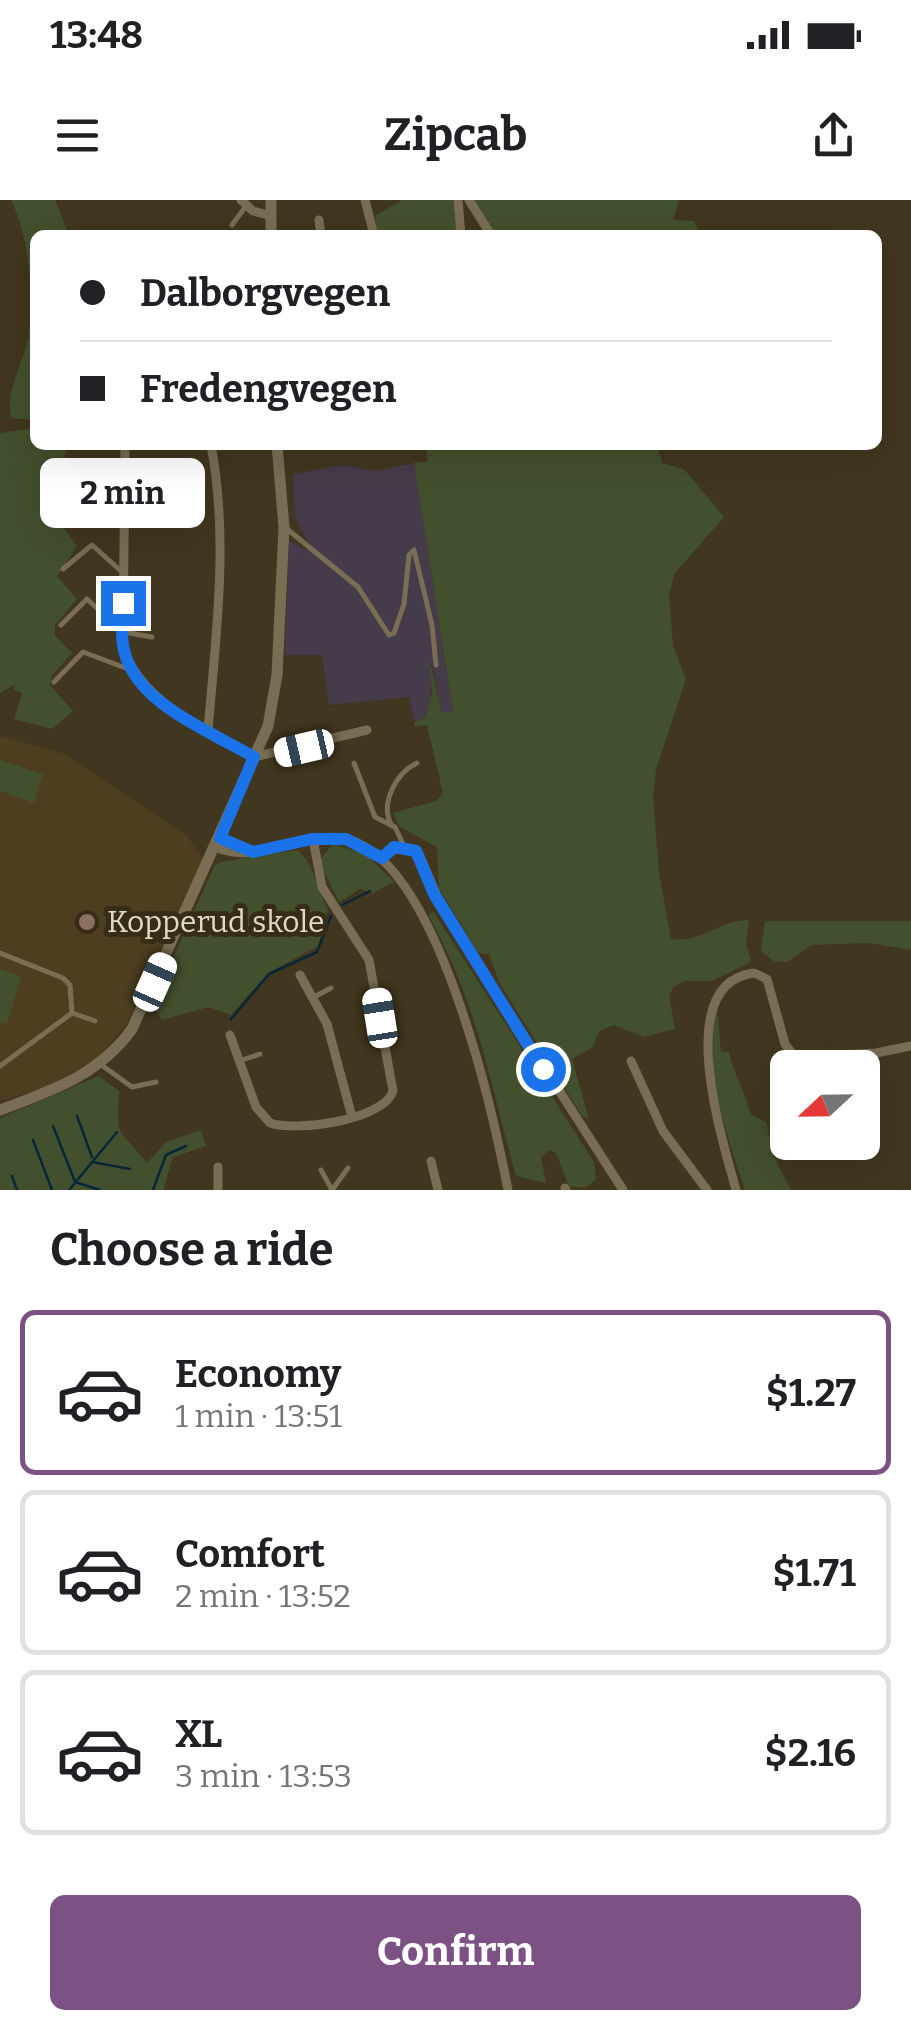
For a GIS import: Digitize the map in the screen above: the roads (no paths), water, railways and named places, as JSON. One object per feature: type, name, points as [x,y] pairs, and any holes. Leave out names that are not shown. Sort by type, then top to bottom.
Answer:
[{"type":"street","points":[[271,200],[271,230]]},
{"type":"street","points":[[365,200],[373,230]]},
{"type":"street","points":[[458,200],[461,230]]},
{"type":"street","points":[[469,200],[489,230]]},
{"type":"street","points":[[244,203],[272,216]]},
{"type":"street","points":[[318,220],[320,230]]},
{"type":"street","points":[[125,450],[123,632],[131,670],[160,702],[254,757],[367,730]]},
{"type":"street","points":[[208,730],[221,563],[220,490],[212,450]]},
{"type":"street","points":[[0,1110],[70,1082],[100,1064],[140,1016],[254,757],[275,698],[284,527],[277,450]]},
{"type":"street","points":[[218,842],[244,852],[312,839],[346,839],[382,858],[408,892],[460,1003],[508,1190]]},
{"type":"street","points":[[230,1035],[256,1107],[270,1123],[298,1126],[380,1110],[393,1091],[369,960],[322,887],[312,839]]},
{"type":"street","points":[[382,858],[390,849],[404,846],[419,854],[443,910],[623,1190]]},
{"type":"street","points":[[736,1190],[705,1038],[716,1004],[732,981],[754,973],[767,979],[789,1050]]},
{"type":"street","points":[[300,975],[327,1024],[352,1117]]},
{"type":"street","points":[[880,1050],[911,1046]]},
{"type":"street","points":[[631,1061],[663,1130],[706,1190]]},
{"type":"street","points":[[431,1161],[438,1190]]},
{"type":"street","points":[[218,1167],[218,1190]]},
{"type":"lane","points":[[232,225],[244,203]]},
{"type":"lane","points":[[284,527],[358,587],[389,635],[394,633],[402,612],[409,555],[414,550],[432,624],[436,664]]},
{"type":"lane","points":[[64,569],[92,545],[124,573]]},
{"type":"lane","points":[[60,625],[87,600],[123,632],[152,637]]},
{"type":"lane","points":[[54,682],[83,652],[131,670]]},
{"type":"lane","points":[[354,763],[374,817],[392,826]]},
{"type":"lane","points":[[404,846],[387,812],[398,777],[417,763]]},
{"type":"lane","points":[[0,953],[63,978],[70,985],[72,1013]]},
{"type":"lane","points":[[314,997],[331,988]]},
{"type":"lane","points":[[72,1013],[95,1021]]},
{"type":"lane","points":[[0,1066],[72,1013]]},
{"type":"lane","points":[[240,1061],[260,1054]]},
{"type":"lane","points":[[100,1064],[132,1088],[156,1082]]},
{"type":"lane","points":[[320,1170],[332,1190],[348,1168]]},
{"type":"waterway","points":[[342,905],[370,891]]},
{"type":"waterway","points":[[231,1019],[269,974],[317,952],[331,916]]},
{"type":"waterway","points":[[77,1116],[92,1157]]},
{"type":"waterway","points":[[53,1126],[75,1182],[100,1190]]},
{"type":"waterway","points":[[69,1190],[117,1132]]},
{"type":"waterway","points":[[33,1140],[52,1190]]},
{"type":"waterway","points":[[153,1190],[166,1155],[186,1146]]},
{"type":"waterway","points":[[92,1162],[130,1169]]},
{"type":"waterway","points":[[12,1176],[17,1190]]},
{"type":"place","name":"Kopperud skole","points":[[87,922]]}]
